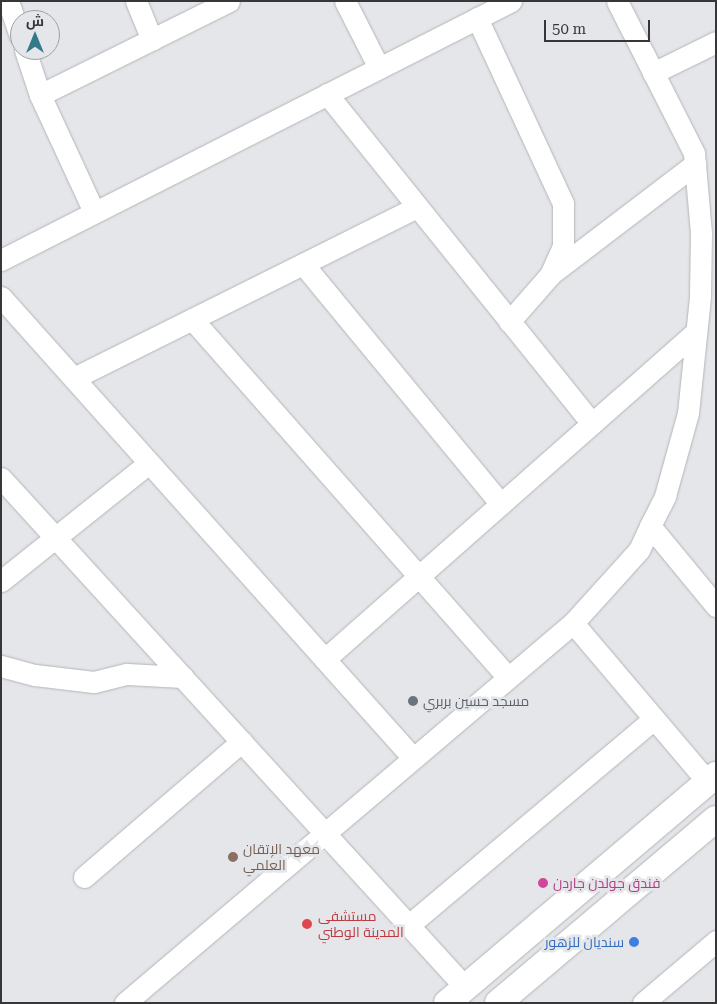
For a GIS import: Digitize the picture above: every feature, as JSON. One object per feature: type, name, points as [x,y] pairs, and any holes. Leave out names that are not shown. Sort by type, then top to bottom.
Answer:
[{"type":"main road","points":[[456,995],[712,779]]},
{"type":"main road","points":[[502,1001],[716,819]]},
{"type":"main road","points":[[561,906],[581,932]]},
{"type":"street","points":[[136,1],[152,40]]},
{"type":"street","points":[[40,95],[229,1]]},
{"type":"street","points":[[345,1],[379,68]]},
{"type":"street","points":[[1,260],[511,1]]},
{"type":"street","points":[[125,1003],[324,832],[573,623],[639,550],[665,496],[688,413],[708,214],[694,153],[617,1]]},
{"type":"street","points":[[477,18],[563,202],[563,246],[550,275]]},
{"type":"street","points":[[653,73],[716,42]]},
{"type":"street","points":[[28,60],[40,95],[94,212]]},
{"type":"street","points":[[327,94],[592,424]]},
{"type":"street","points":[[509,322],[550,275],[695,164]]},
{"type":"street","points":[[74,378],[417,207]]},
{"type":"street","points":[[303,264],[501,504]]},
{"type":"street","points":[[1,297],[412,758]]},
{"type":"street","points":[[192,319],[508,678]]},
{"type":"street","points":[[324,660],[696,332]]},
{"type":"street","points":[[1,581],[150,463]]},
{"type":"street","points":[[1,478],[409,925],[456,995]]},
{"type":"street","points":[[650,526],[716,606]]},
{"type":"street","points":[[573,623],[654,719],[712,779]]},
{"type":"street","points":[[1,666],[35,676],[94,682],[128,674],[183,677]]},
{"type":"street","points":[[409,925],[654,719]]},
{"type":"street","points":[[84,877],[242,742]]},
{"type":"street","points":[[643,1003],[716,941]]},
{"type":"place","name":"مسجد حسين بربري","points":[[413,701]]},
{"type":"place","name":"معهد الإتقان العلمي","points":[[233,857]]},
{"type":"place","name":"فندق جولدن جاردن","points":[[543,883]]},
{"type":"place","name":"مستشفى المدينة الوطني","points":[[307,924]]},
{"type":"place","name":"سنديان للزهور","points":[[634,942]]}]
